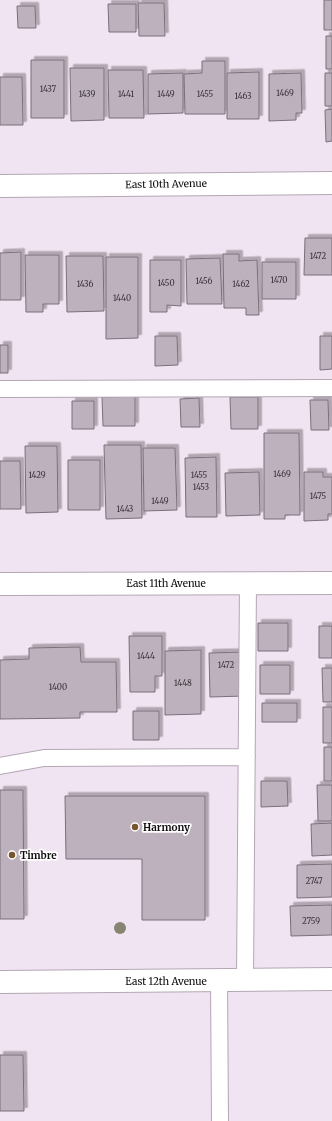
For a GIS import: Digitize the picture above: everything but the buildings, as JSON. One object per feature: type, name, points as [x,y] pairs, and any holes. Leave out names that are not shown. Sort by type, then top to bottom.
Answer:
[{"type":"street","name":"East 10th Avenue","points":[[0,186],[332,183]]},
{"type":"street","name":"East 11th Avenue","points":[[0,584],[332,582]]},
{"type":"street","name":"East 12th Avenue","points":[[0,982],[332,979]]},
{"type":"lane","points":[[0,389],[332,388]]},
{"type":"lane","points":[[245,980],[248,582]]},
{"type":"lane","points":[[0,766],[44,758],[247,757]]},
{"type":"lane","points":[[219,980],[220,1121]]},
{"type":"place","name":"Harmony","points":[[135,827]]},
{"type":"place","name":"Timbre","points":[[12,855]]}]
